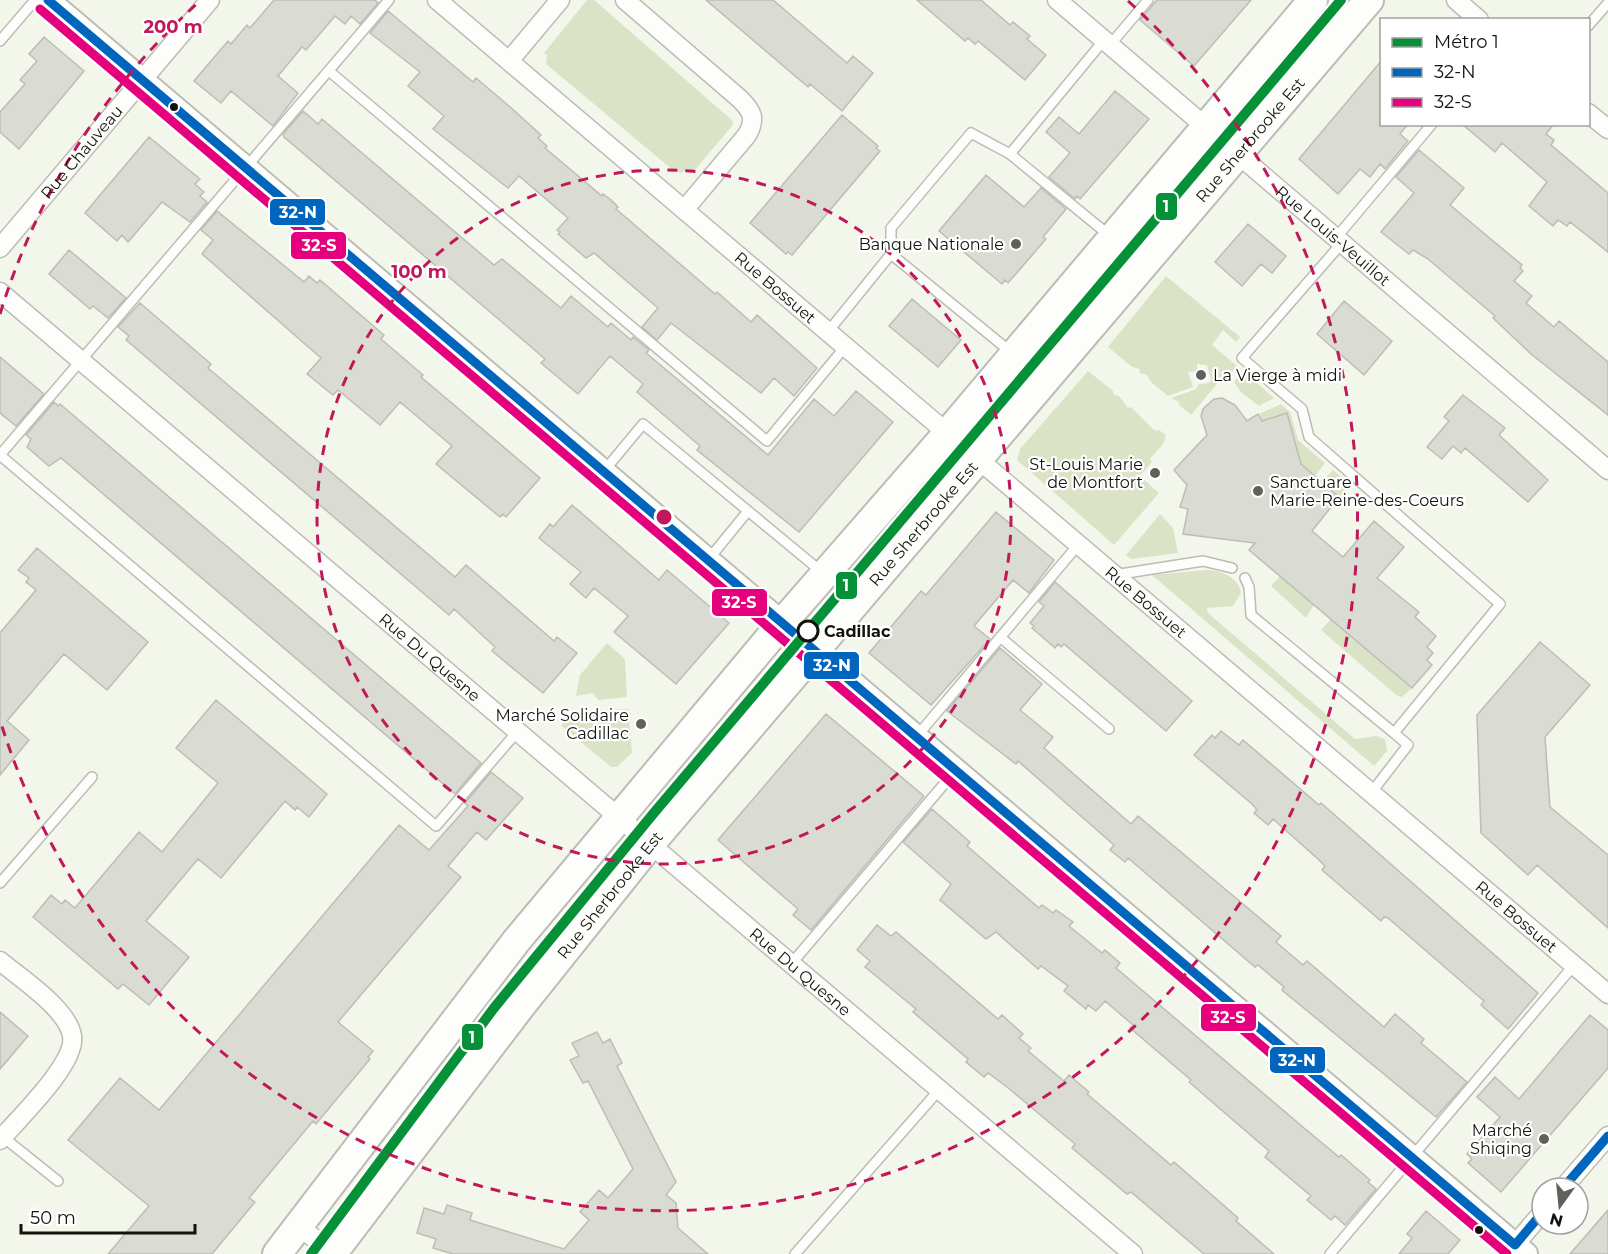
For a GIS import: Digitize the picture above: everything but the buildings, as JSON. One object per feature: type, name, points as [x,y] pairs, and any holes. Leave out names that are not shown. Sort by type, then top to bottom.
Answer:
[{"type":"main road","points":[[277,1254],[517,940],[783,622],[947,434],[1313,0]]},
{"type":"main road","name":"Rue Sherbrooke Est","points":[[333,1253],[520,1007],[651,843],[1369,0]]},
{"type":"street","points":[[48,0],[1412,1157],[1516,1251],[1530,1231]]},
{"type":"street","name":"Rue Chauveau","points":[[0,248],[210,0]]},
{"type":"street","name":"Rue Bossuet","points":[[437,0],[976,460],[1608,994]]},
{"type":"street","points":[[509,61],[560,0]]},
{"type":"street","points":[[625,0],[740,99],[753,116],[754,120],[747,135],[684,210]]},
{"type":"street","name":"Rue Louis-Veuillot","points":[[1057,0],[1608,470]]},
{"type":"street","points":[[1456,0],[1477,18]]},
{"type":"street","points":[[1590,115],[1608,129]]},
{"type":"street","name":"Rue Du Quesne","points":[[0,292],[1133,1254]]},
{"type":"street","points":[[0,961],[57,1010],[64,1018],[73,1037],[70,1051],[60,1071],[1,1138]]},
{"type":"street","points":[[1573,1176],[1608,1136]]},
{"type":"street","points":[[298,1226],[333,1253]]},
{"type":"lane","points":[[0,41],[35,0]]},
{"type":"lane","points":[[389,0],[0,455],[436,826],[517,732]]},
{"type":"lane","points":[[1010,154],[1107,42],[1148,0]]},
{"type":"lane","points":[[1590,24],[1608,3]]},
{"type":"lane","points":[[329,71],[767,441],[844,347]]},
{"type":"lane","points":[[1394,733],[1500,604],[1309,437],[1302,409],[1242,358],[1430,126]]},
{"type":"lane","points":[[827,333],[891,254],[891,228],[971,133],[1010,154],[1112,238]]},
{"type":"lane","points":[[891,254],[1014,355]]},
{"type":"lane","points":[[604,471],[643,424],[825,574]]},
{"type":"lane","points":[[708,560],[748,511]]},
{"type":"lane","points":[[916,736],[1078,545]]},
{"type":"lane","points":[[1113,575],[1203,561],[1232,568]]},
{"type":"lane","points":[[1245,578],[1249,587],[1251,615],[1408,745],[1371,793]]},
{"type":"lane","points":[[1000,637],[1109,729]]},
{"type":"lane","points":[[792,963],[956,770]]},
{"type":"lane","points":[[0,883],[92,777]]},
{"type":"lane","points":[[1330,1254],[1574,965]]},
{"type":"lane","points":[[795,1254],[940,1089]]},
{"type":"lane","points":[[1,1138],[58,1181]]},
{"type":"green space","points":[[587,0],[594,0],[733,121],[732,126],[693,172],[689,169],[681,173],[674,171],[546,64],[547,55],[544,53]]},
{"type":"green space","points":[[1166,276],[1240,337],[1236,342],[1223,330],[1212,345],[1237,366],[1225,380],[1221,379],[1191,415],[1179,405],[1179,402],[1171,398],[1196,389],[1199,384],[1209,383],[1211,380],[1207,365],[1197,364],[1197,371],[1188,372],[1193,387],[1168,396],[1151,382],[1147,375],[1139,373],[1140,369],[1132,367],[1108,347]]},
{"type":"green space","points":[[1088,371],[1113,391],[1113,394],[1120,397],[1128,408],[1131,407],[1155,431],[1159,430],[1166,435],[1163,444],[1150,459],[1152,462],[1140,476],[1159,493],[1114,545],[1017,460],[1020,449]]},
{"type":"green space","points":[[1243,371],[1274,398],[1259,406],[1241,392],[1234,382]]},
{"type":"green space","points":[[1281,404],[1290,412],[1298,440],[1325,463],[1315,476],[1301,464],[1287,413],[1262,421],[1259,414]]},
{"type":"green space","points":[[1333,470],[1350,484],[1340,497],[1322,482]]},
{"type":"green space","points":[[1160,514],[1173,528],[1178,553],[1131,559],[1126,555]]},
{"type":"green space","points":[[1217,571],[1233,579],[1241,593],[1233,606],[1207,608],[1208,613],[1355,739],[1376,736],[1385,739],[1387,751],[1374,766],[1152,575]]},
{"type":"green space","points":[[1280,576],[1314,605],[1306,618],[1271,586]]},
{"type":"green space","points":[[1331,619],[1412,688],[1402,697],[1396,695],[1321,630]]},
{"type":"green space","points":[[607,643],[625,659],[627,697],[598,700],[593,693],[576,696],[580,675]]},
{"type":"green space","points":[[628,709],[632,753],[617,767],[611,767],[562,726],[565,715],[571,711]]},
{"type":"metro line","name":"1","points":[[311,1254],[494,1008],[653,814],[1341,0]]},
{"type":"transit line","name":"32-N","points":[[48,0],[1515,1245],[1530,1227]]},
{"type":"transit line","name":"32-S","points":[[40,9],[1507,1254]]},
{"type":"transit line","name":"32-N","points":[[1573,1176],[1608,1136]]},
{"type":"place","name":"Banque Nationale","points":[[1016,244]]},
{"type":"place","name":"La Vierge à midi","points":[[1201,375]]},
{"type":"place","name":"St-Louis Marie de Montfort","points":[[1155,473]]},
{"type":"place","name":"Sanctuare Marie-Reine-des-Coeurs","points":[[1258,491]]},
{"type":"place","name":"Cadillac","points":[[808,631]]},
{"type":"place","name":"Marché Solidaire Cadillac","points":[[641,724]]},
{"type":"place","name":"Marché Shiqing","points":[[1544,1139]]}]
